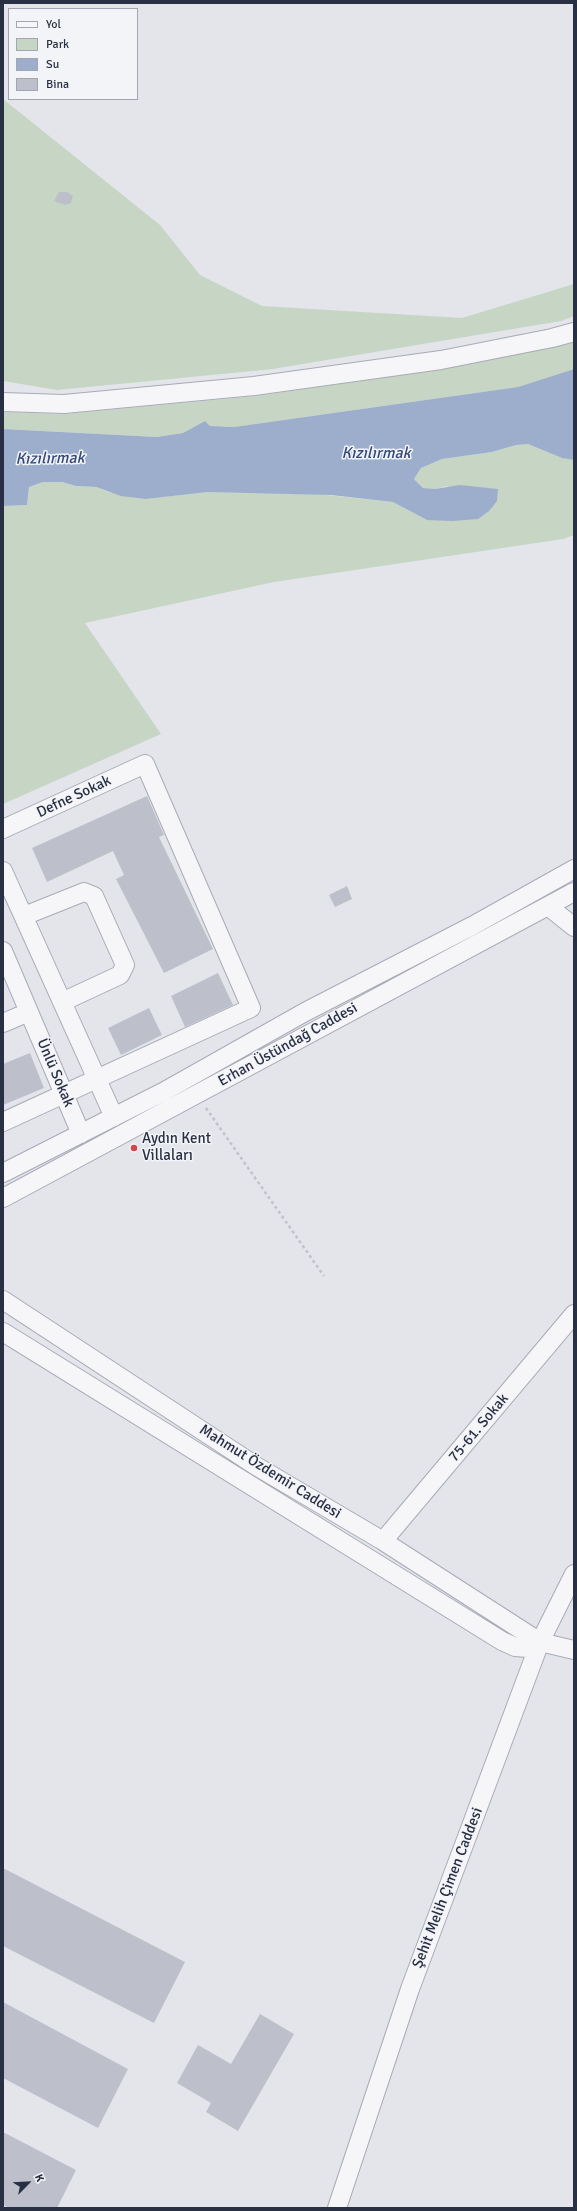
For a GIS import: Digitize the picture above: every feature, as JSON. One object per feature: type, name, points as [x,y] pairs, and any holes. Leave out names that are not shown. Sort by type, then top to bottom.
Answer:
[{"type":"street","points":[[3,402],[64,404],[254,386],[441,360],[552,338],[574,332]]},
{"type":"street","name":"Defne Sokak","points":[[3,830],[145,764],[251,1008],[97,1079]]},
{"type":"street","name":"Erhan Üstündağ Caddesi","points":[[3,1173],[163,1092],[305,1012],[472,926],[574,869]]},
{"type":"street","points":[[3,871],[114,1117]]},
{"type":"street","points":[[24,916],[84,892],[94,896],[125,965],[120,975],[62,1002]]},
{"type":"street","name":"Erhan Üstündağ Caddesi","points":[[3,1198],[381,994],[574,892]]},
{"type":"street","points":[[548,907],[574,927]]},
{"type":"street","name":"Ünlü Sokak","points":[[3,951],[81,1134]]},
{"type":"street","points":[[3,1023],[29,1012]]},
{"type":"street","points":[[3,1122],[97,1079]]},
{"type":"street","name":"Mahmut Özdemir Caddesi","points":[[3,1300],[256,1466],[383,1541],[540,1642],[574,1650]]},
{"type":"street","name":"75-61. Sokak","points":[[383,1541],[574,1314]]},
{"type":"street","name":"Mahmut Özdemir Caddesi","points":[[3,1332],[502,1641],[515,1647],[528,1648],[540,1642]]},
{"type":"street","name":"Şehit Melih Çimen Caddesi","points":[[337,2208],[410,1989],[540,1642],[574,1574]]},
{"type":"path","points":[[197,1094],[324,1276]]},
{"type":"green space","points":[[3,99],[160,225],[200,275],[262,306],[462,318],[574,284],[574,316],[561,321],[273,369],[57,390],[3,381]]},
{"type":"green space","points":[[574,342],[574,369],[518,387],[234,427],[210,426],[205,421],[183,433],[157,437],[3,429],[3,412],[64,414],[256,396],[443,369]]},
{"type":"green space","points":[[528,444],[562,458],[574,460],[574,535],[563,539],[274,582],[85,623],[161,734],[3,804],[3,506],[27,505],[29,487],[43,482],[62,482],[76,486],[96,487],[108,492],[146,499],[208,492],[307,493],[393,502],[427,520],[448,486],[435,489],[423,488],[414,479],[421,468],[442,459],[492,452],[516,445]]},
{"type":"water","name":"Kızılırmak","points":[[574,369],[574,460],[562,458],[528,444],[516,445],[492,452],[442,459],[421,468],[414,479],[423,488],[435,489],[460,485],[498,489],[497,501],[489,511],[478,519],[452,521],[427,520],[393,502],[331,495],[208,492],[146,499],[121,496],[96,487],[76,486],[62,482],[43,482],[29,487],[27,505],[3,506],[3,429],[157,437],[183,433],[205,421],[210,426],[234,427],[518,387]]},
{"type":"building","points":[[59,192],[67,192],[73,196],[71,203],[65,205],[54,201]]},
{"type":"building","points":[[147,796],[164,835],[159,837],[213,949],[164,973],[116,879],[124,875],[113,851],[47,882],[32,848]]},
{"type":"building","points":[[347,886],[352,899],[335,907],[329,895]]},
{"type":"building","points":[[218,973],[233,1005],[185,1027],[171,996]]},
{"type":"building","points":[[149,1008],[162,1035],[121,1055],[108,1028]]},
{"type":"building","points":[[30,1053],[44,1088],[3,1105],[3,1064]]},
{"type":"building","points":[[3,1868],[185,1962],[154,2023],[3,1946]]},
{"type":"building","points":[[3,2002],[128,2069],[98,2128],[3,2078]]},
{"type":"building","points":[[260,2014],[294,2034],[238,2131],[206,2112],[211,2103],[177,2083],[198,2045],[231,2064]]},
{"type":"building","points":[[3,2132],[76,2170],[57,2208],[9,2208],[3,2205]]},
{"type":"place","name":"Aydın Kent Villaları","points":[[134,1148]]}]
